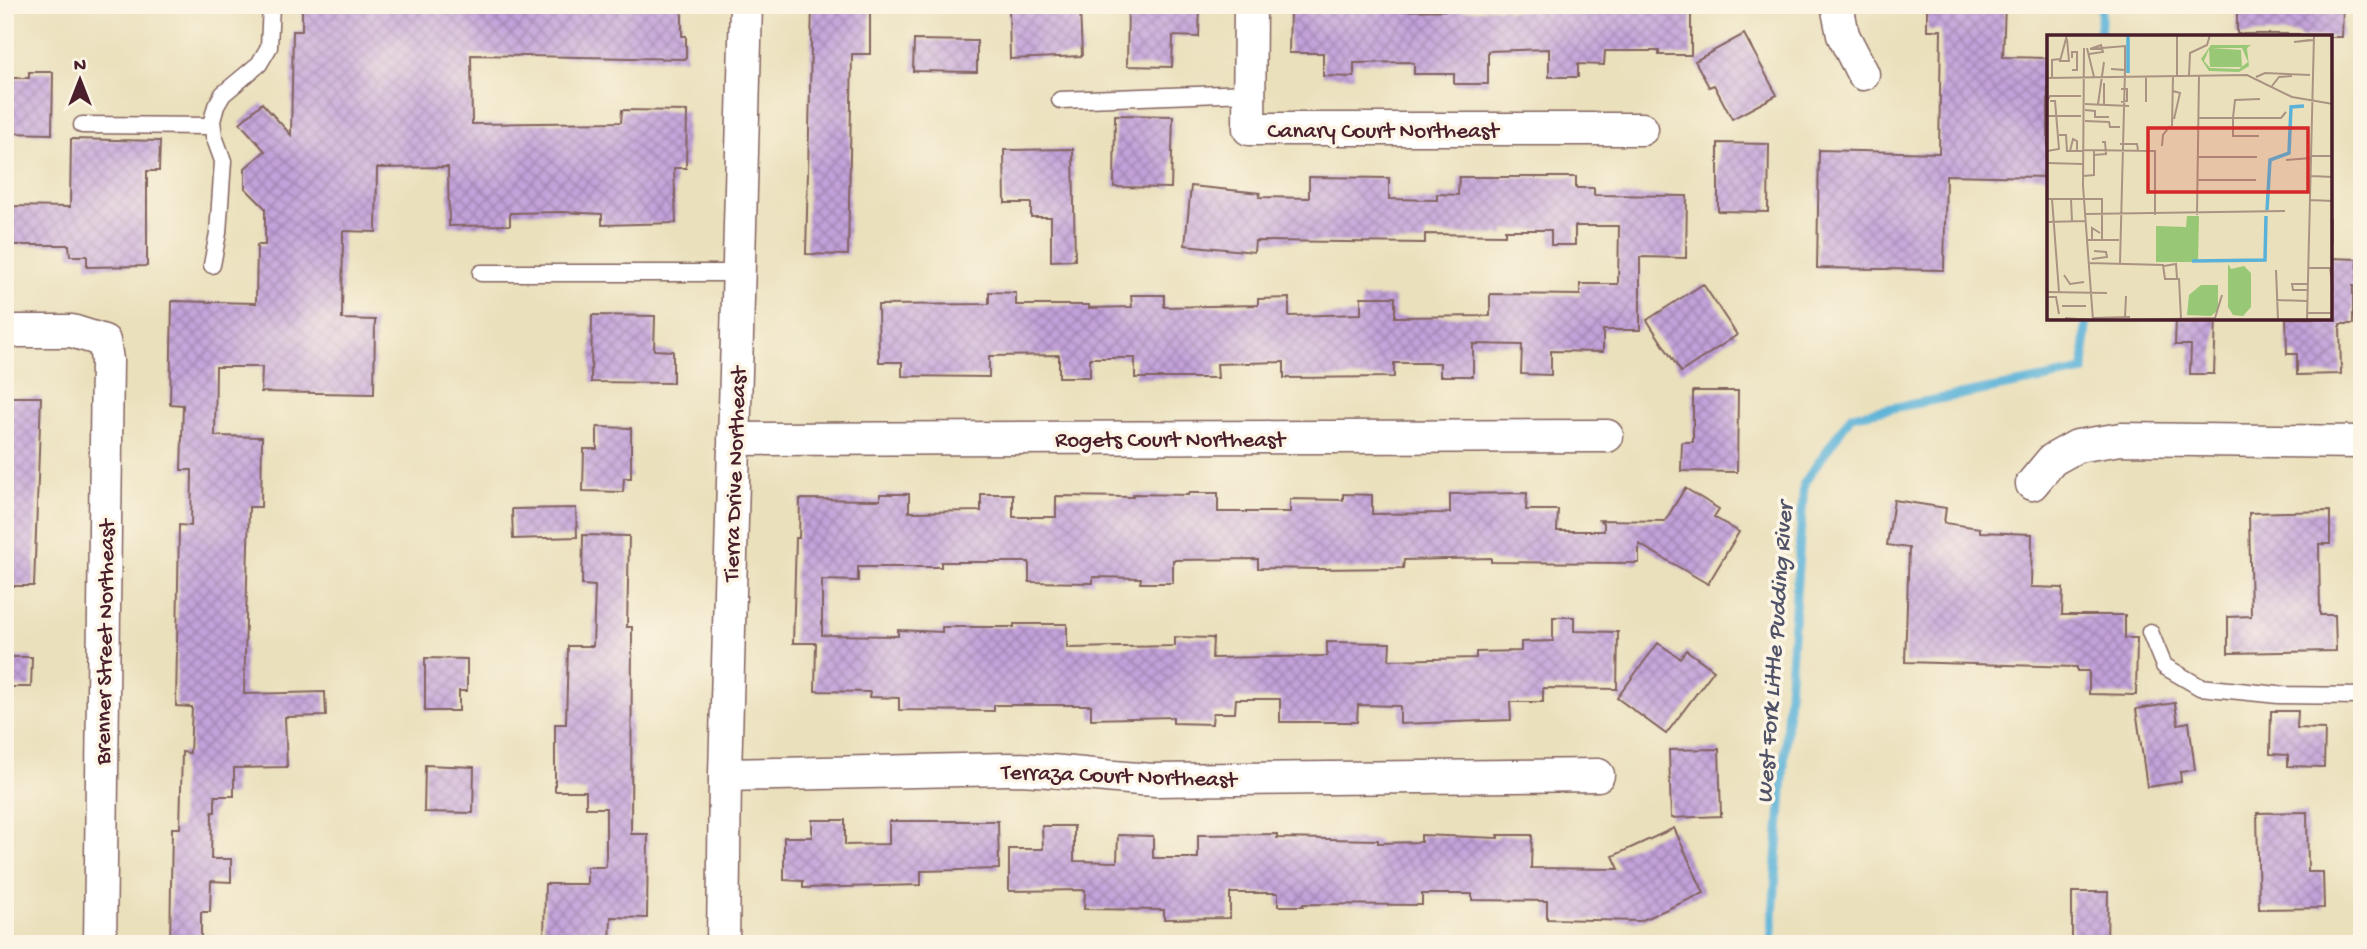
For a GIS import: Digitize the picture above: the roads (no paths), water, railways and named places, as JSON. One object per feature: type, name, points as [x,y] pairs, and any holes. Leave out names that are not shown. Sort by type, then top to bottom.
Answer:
[{"type":"street","name":"Tierra Drive Northeast","points":[[723,944],[725,775],[746,5]]},
{"type":"street","name":"Canary Court Northeast","points":[[1250,5],[1249,130],[1642,128]]},
{"type":"street","points":[[1837,5],[1837,16],[1843,35],[1863,74]]},
{"type":"street","name":"Brenner Street Northeast","points":[[5,331],[72,331],[104,341],[107,360],[100,944]]},
{"type":"street","name":"Rogets Court Northeast","points":[[734,439],[1607,436]]},
{"type":"street","points":[[2032,484],[2052,460],[2077,446],[2122,439],[2362,442]]},
{"type":"street","name":"Terraza Court Northeast","points":[[725,775],[1008,769],[1037,769],[1155,780],[1598,775]]},
{"type":"lane","points":[[212,265],[219,222],[223,161],[212,126],[216,106],[223,94],[259,64],[268,47],[271,5]]},
{"type":"lane","points":[[1060,100],[1250,93]]},
{"type":"lane","points":[[82,125],[212,126]]},
{"type":"lane","points":[[481,273],[739,273]]},
{"type":"lane","points":[[2150,632],[2164,666],[2200,687],[2278,695],[2362,696]]},
{"type":"waterway","name":"West Fork Little Pudding River","points":[[2100,35],[2102,5]]},
{"type":"waterway","name":"West Fork Little Pudding River","points":[[1771,944],[1804,483],[1851,416],[2084,371],[2086,320]]}]
